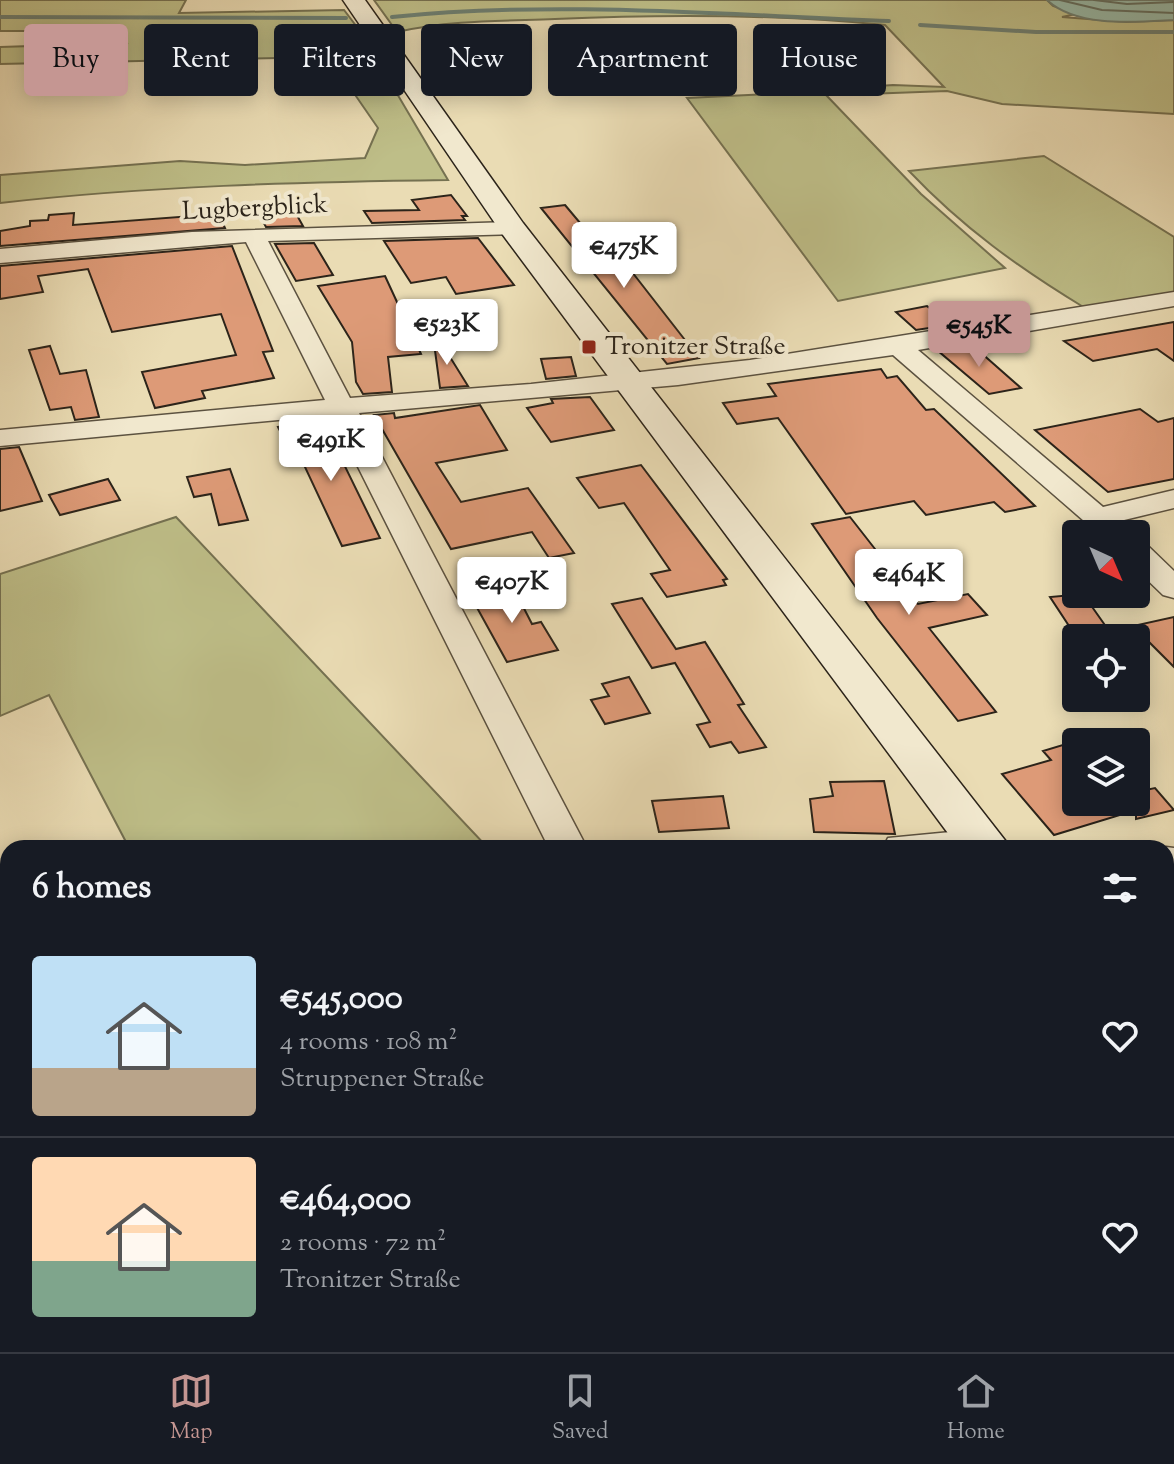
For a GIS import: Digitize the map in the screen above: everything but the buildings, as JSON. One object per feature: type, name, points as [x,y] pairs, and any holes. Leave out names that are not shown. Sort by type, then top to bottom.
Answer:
[{"type":"street","points":[[360,8],[513,229],[980,840]]},
{"type":"street","name":"Lugbergblick","points":[[0,256],[62,248],[254,236],[513,229]]},
{"type":"street","points":[[254,236],[338,405],[424,562],[564,840]]},
{"type":"street","points":[[0,438],[101,424],[630,383],[900,348],[1174,299]]},
{"type":"street","points":[[900,348],[1101,520]]},
{"type":"street","points":[[1120,520],[1174,499]]},
{"type":"street","points":[[1150,565],[1174,588]]},
{"type":"green space","points":[[0,0],[186,0],[179,13],[344,10],[355,24],[274,24],[274,58],[258,59],[258,24],[144,24],[144,61],[128,61],[128,24],[24,24],[24,31],[0,31]]},
{"type":"green space","points":[[374,0],[1047,0],[1053,6],[1076,14],[1062,17],[1126,22],[1174,20],[1174,114],[1002,104],[947,91],[886,93],[886,85],[944,87],[886,24],[761,17],[638,16],[421,24],[421,28],[405,31],[405,24],[391,24]]},
{"type":"green space","points":[[24,46],[24,63],[0,64],[0,47]]},
{"type":"green space","points":[[356,96],[398,96],[448,180],[224,186],[0,203],[0,175],[180,161],[245,165],[365,158],[378,128]]},
{"type":"green space","points":[[827,96],[921,194],[1005,268],[838,301],[687,98]]},
{"type":"green space","points":[[1044,156],[1174,237],[1174,292],[1085,308],[992,246],[909,171]]},
{"type":"green space","points":[[176,517],[480,840],[125,840],[49,695],[0,716],[0,574]]},
{"type":"water","points":[[1047,0],[1174,0],[1174,20],[1125,22],[1090,19],[1060,9]]},
{"type":"waterway","points":[[392,17],[578,9],[889,21]]},
{"type":"waterway","points":[[0,17],[346,18]]},
{"type":"waterway","points":[[920,25],[1036,32],[1174,32]]},
{"type":"place","name":"Tronitzer Straße","points":[[589,347]]}]
